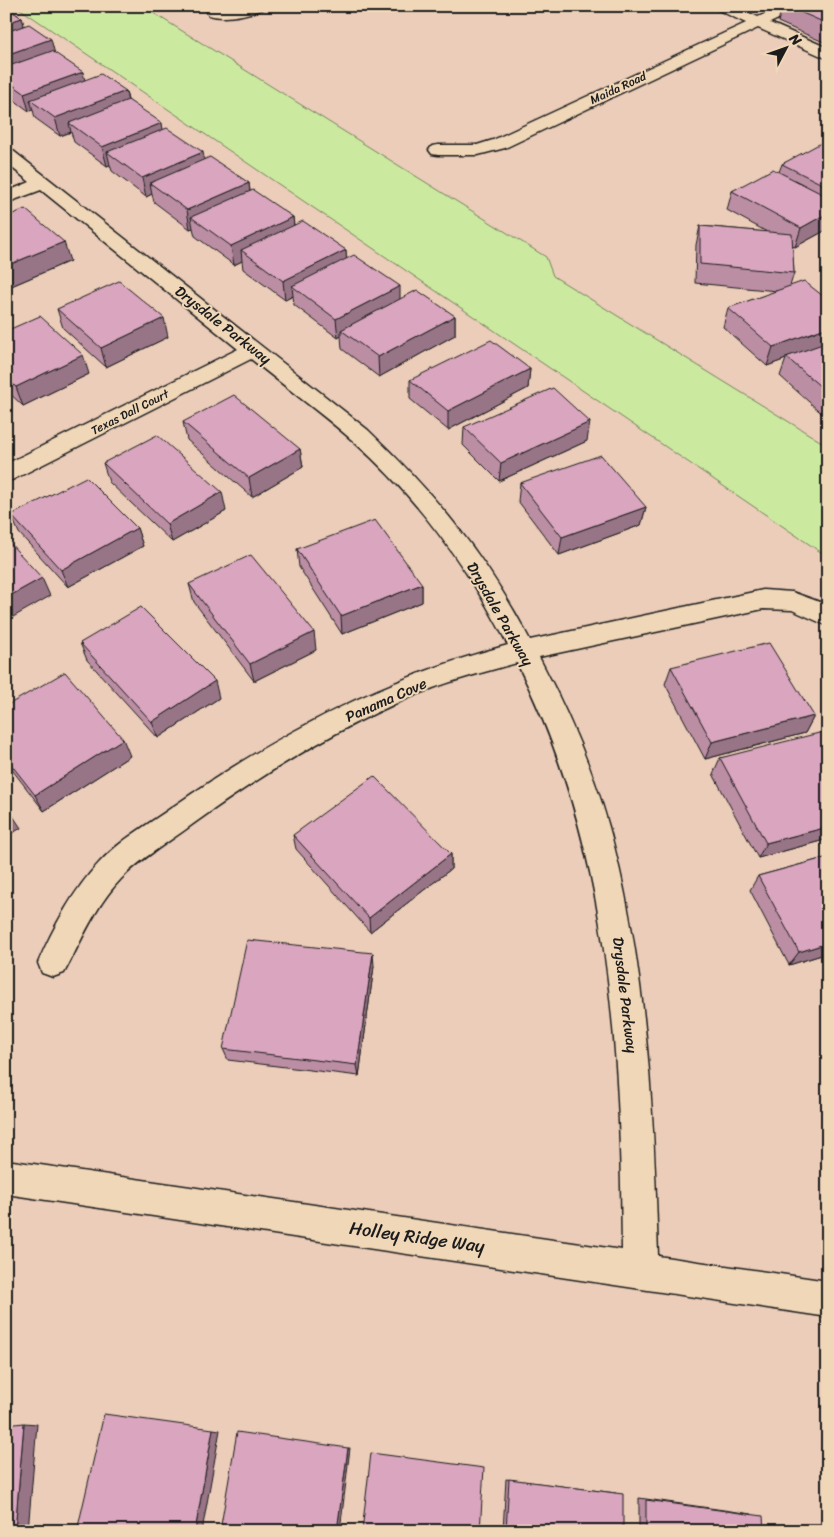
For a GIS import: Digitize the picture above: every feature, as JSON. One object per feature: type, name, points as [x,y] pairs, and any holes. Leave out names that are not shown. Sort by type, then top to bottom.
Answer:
[{"type":"street","points":[[214,12],[240,12],[258,6]]},
{"type":"street","points":[[721,6],[828,54]]},
{"type":"street","name":"Maida Road","points":[[438,150],[478,150],[499,144],[794,6]]},
{"type":"street","name":"Drysdale Parkway","points":[[6,154],[360,435],[414,488],[471,561],[523,651],[551,706],[568,747],[597,839],[610,890],[619,940],[633,1059],[637,1119],[640,1270]]},
{"type":"street","points":[[6,198],[43,184]]},
{"type":"street","name":"Texas Dall Court","points":[[6,474],[254,349]]},
{"type":"street","name":"Panama Cove","points":[[54,963],[92,894],[105,876],[120,861],[273,756],[348,716],[456,670],[523,651],[753,601],[779,599],[817,611]]},
{"type":"street","name":"Holley Ridge Way","points":[[6,1177],[828,1299]]},
{"type":"green space","points":[[16,6],[142,6],[546,257],[553,276],[828,446],[828,557]]},
{"type":"building","points":[[786,6],[828,6],[828,24]]},
{"type":"building","points":[[6,7],[22,18],[6,23]]},
{"type":"building","points":[[29,24],[51,39],[6,55],[6,32]]},
{"type":"building","points":[[52,51],[83,72],[24,93],[6,80],[6,67]]},
{"type":"building","points":[[101,74],[126,91],[55,118],[30,100]]},
{"type":"building","points":[[128,100],[162,123],[102,147],[69,123]]},
{"type":"building","points":[[167,128],[203,152],[142,178],[107,152]]},
{"type":"building","points":[[821,143],[828,146],[828,187],[782,164]]},
{"type":"building","points":[[210,157],[249,183],[187,210],[150,183]]},
{"type":"building","points":[[773,169],[828,197],[828,213],[801,228],[732,191]]},
{"type":"building","points":[[253,190],[293,217],[231,246],[191,217]]},
{"type":"building","points":[[25,209],[64,242],[6,266],[6,217]]},
{"type":"building","points":[[303,221],[346,250],[283,281],[241,250]]},
{"type":"building","points":[[700,226],[792,234],[794,273],[700,264]]},
{"type":"building","points":[[354,255],[400,286],[336,319],[292,286]]},
{"type":"building","points":[[119,281],[164,318],[101,348],[57,309]]},
{"type":"building","points":[[804,281],[828,300],[828,327],[773,347],[728,308]]},
{"type":"building","points":[[417,290],[455,316],[378,357],[341,330]]},
{"type":"building","points":[[40,316],[83,355],[16,387],[6,378],[6,331]]},
{"type":"building","points":[[491,340],[530,369],[448,411],[410,380]]},
{"type":"building","points":[[828,342],[828,393],[786,357]]},
{"type":"building","points":[[553,388],[590,422],[501,463],[464,427]]},
{"type":"building","points":[[234,395],[300,449],[249,478],[183,422]]},
{"type":"building","points":[[157,435],[222,492],[167,524],[103,463]]},
{"type":"building","points":[[601,455],[646,507],[562,537],[520,483]]},
{"type":"building","points":[[86,477],[137,528],[61,570],[11,515]]},
{"type":"building","points":[[375,520],[422,584],[341,616],[297,549]]},
{"type":"building","points":[[6,539],[42,578],[6,598]]},
{"type":"building","points":[[251,555],[314,632],[250,664],[189,584]]},
{"type":"building","points":[[141,607],[215,681],[152,722],[80,643]]},
{"type":"building","points":[[769,643],[814,716],[712,742],[671,667]]},
{"type":"building","points":[[65,672],[123,739],[35,795],[6,758],[6,706]]},
{"type":"building","points":[[823,732],[828,739],[828,827],[766,843],[720,758]]},
{"type":"building","points":[[374,776],[451,854],[369,918],[293,835]]},
{"type":"building","points":[[6,806],[11,813],[6,816]]},
{"type":"building","points":[[828,857],[828,943],[799,952],[758,876]]},
{"type":"building","points":[[247,940],[373,953],[357,1065],[223,1049]]},
{"type":"building","points":[[104,1414],[213,1429],[195,1531],[77,1531]]},
{"type":"building","points":[[24,1423],[15,1531],[6,1531],[6,1425]]},
{"type":"building","points":[[237,1432],[348,1448],[337,1531],[220,1531]]},
{"type":"building","points":[[371,1453],[484,1468],[480,1531],[362,1531]]},
{"type":"building","points":[[509,1479],[623,1494],[623,1531],[506,1531]]},
{"type":"building","points":[[646,1500],[763,1516],[764,1531],[646,1531]]}]
